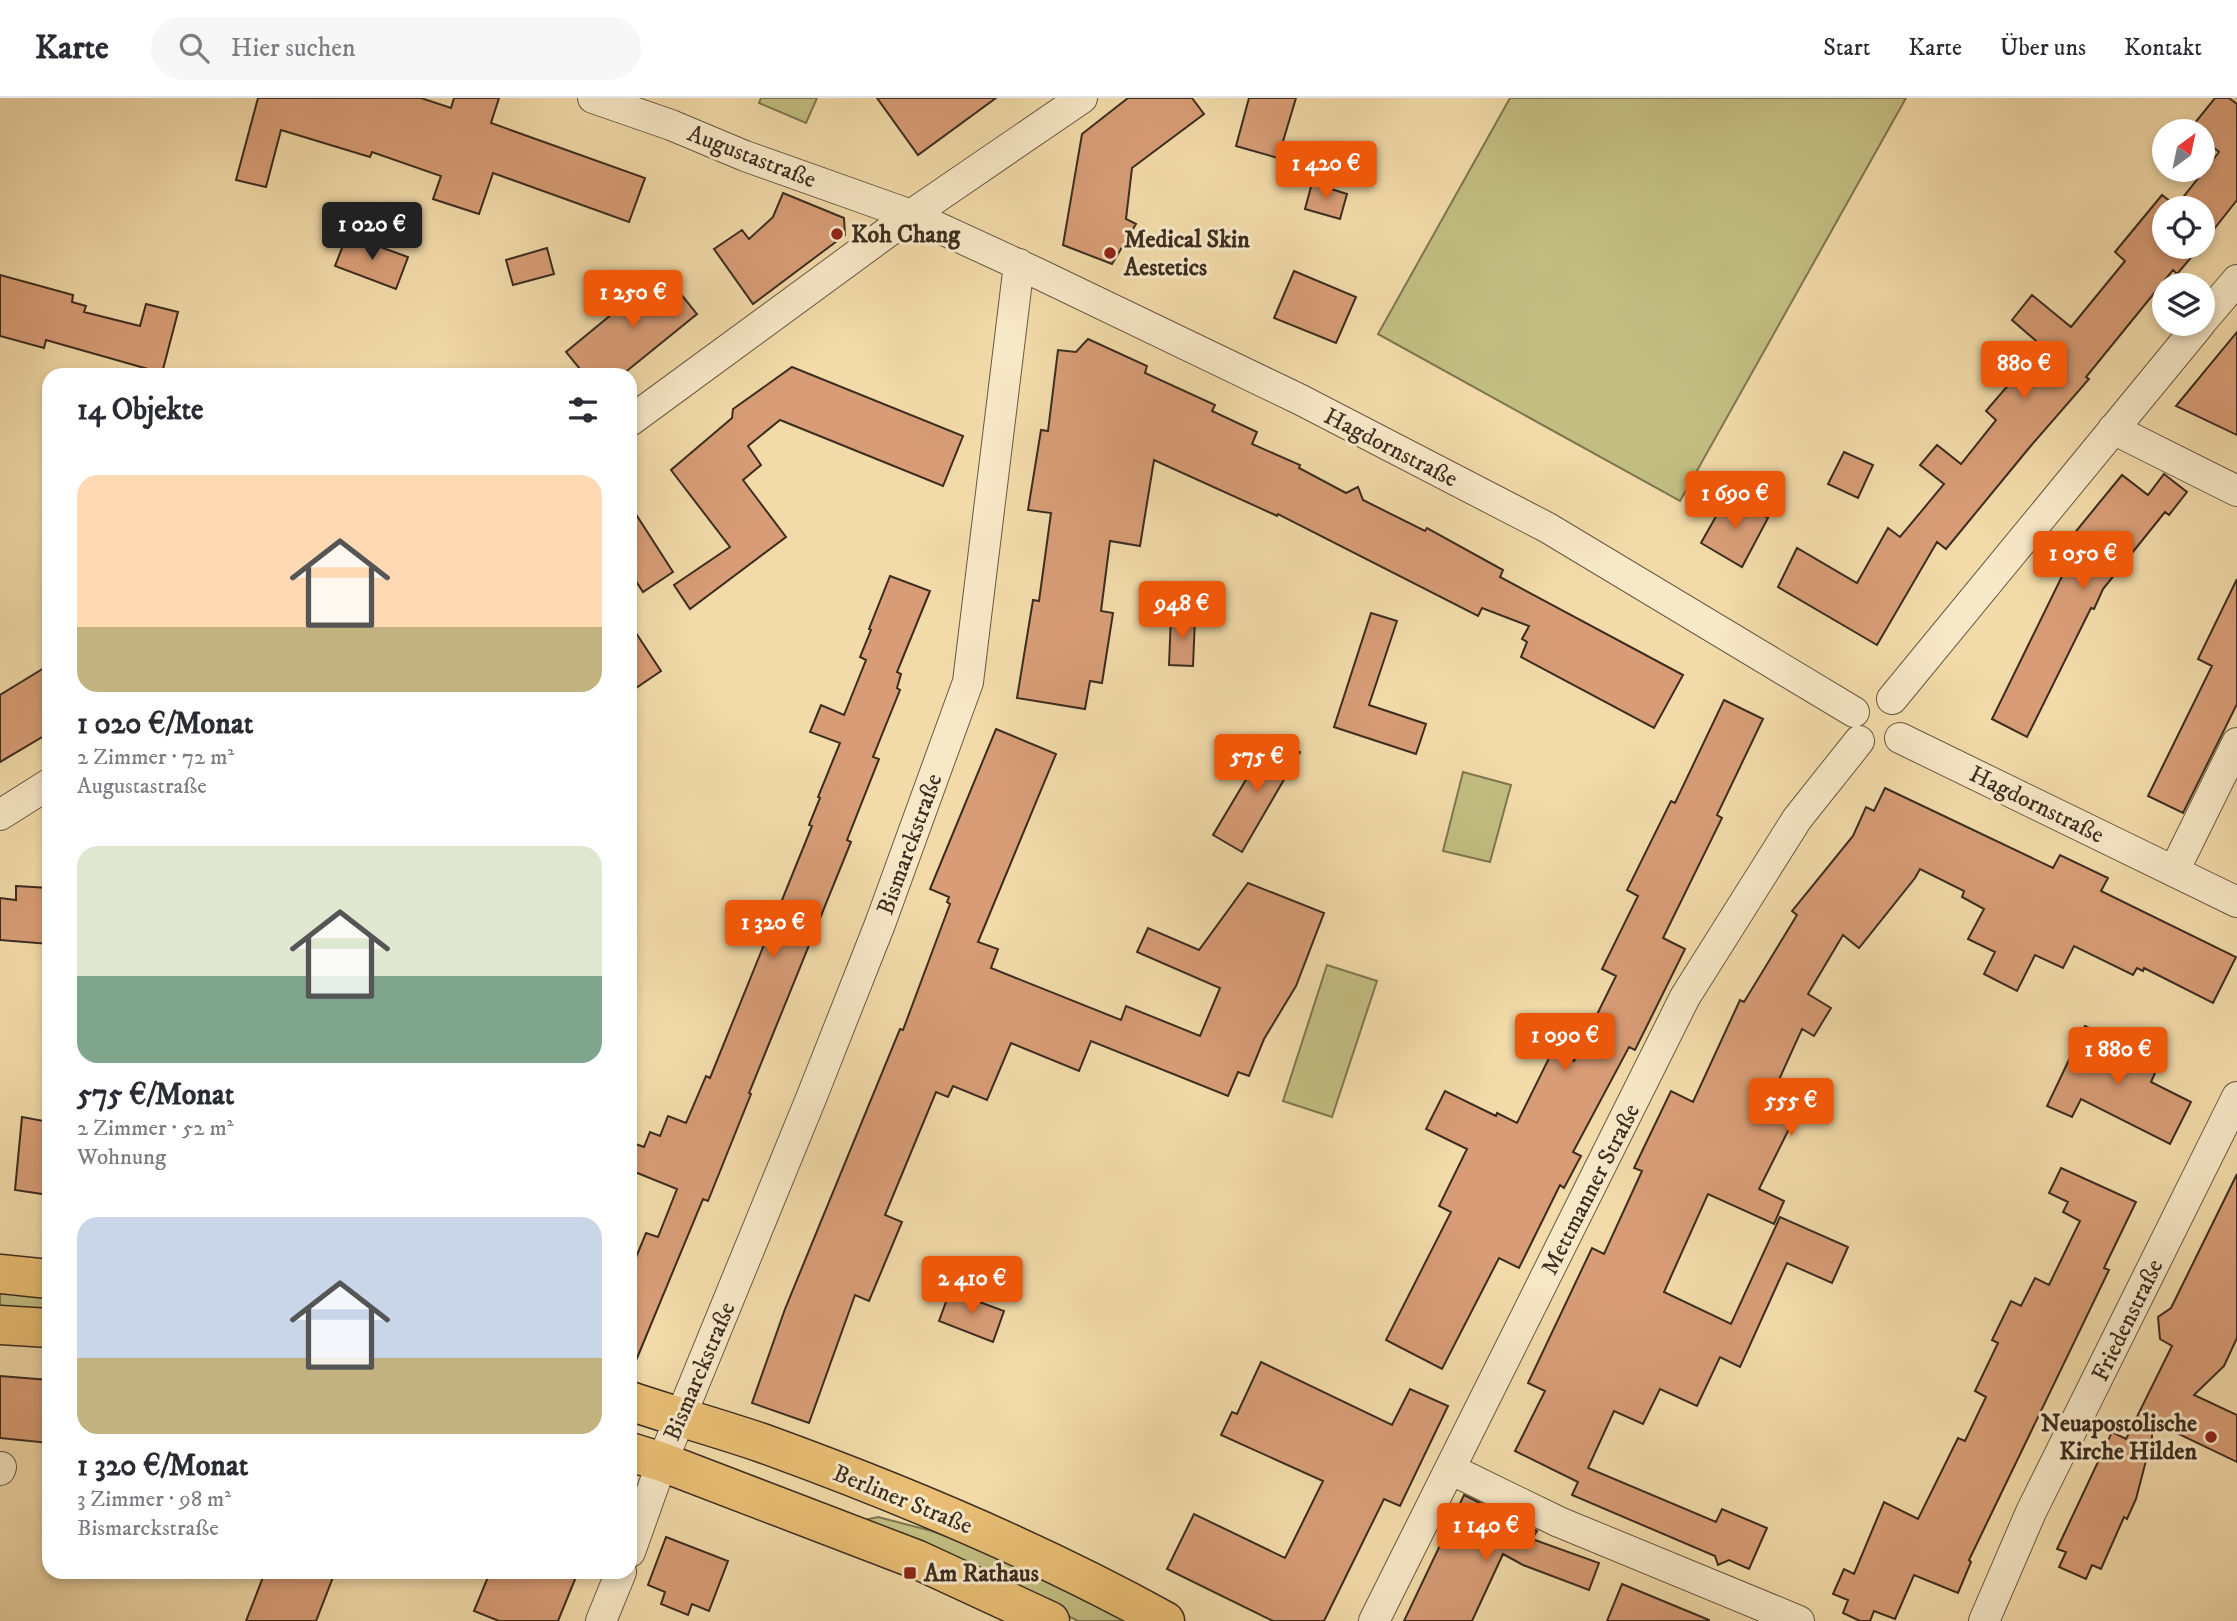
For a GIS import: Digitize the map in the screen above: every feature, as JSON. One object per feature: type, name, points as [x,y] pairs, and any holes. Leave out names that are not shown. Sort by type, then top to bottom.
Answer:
[{"type":"main road","points":[[0,1274],[42,1278]]},
{"type":"main road","points":[[0,1325],[42,1328]]},
{"type":"main road","name":"Berliner Straße","points":[[637,1403],[760,1443],[982,1530],[1108,1590],[1165,1621]]},
{"type":"main road","name":"Berliner Straße","points":[[646,1457],[918,1560],[1050,1621]]},
{"type":"street","name":"Augustastraße","points":[[593,98],[911,215]]},
{"type":"street","points":[[637,416],[911,215],[1082,98]]},
{"type":"street","name":"Hagdornstraße","points":[[911,215],[1301,400],[1548,528],[1856,727]]},
{"type":"street","name":"Bismarckstraße","points":[[637,1510],[646,1457],[679,1417],[880,924],[968,681],[1019,264]]},
{"type":"street","points":[[2215,306],[2237,280]]},
{"type":"street","points":[[1892,699],[2190,336]]},
{"type":"street","points":[[2113,429],[2237,491]]},
{"type":"street","points":[[1877,696],[1892,699],[1903,712],[1904,730],[1900,738],[1888,748],[1880,750],[1865,746],[1856,727],[1863,700],[1877,696]]},
{"type":"street","name":"Mettmanner Straße","points":[[1374,1621],[1685,997],[1856,727]]},
{"type":"street","name":"Hagdornstraße","points":[[1900,738],[2237,902]]},
{"type":"street","points":[[2174,871],[2237,743]]},
{"type":"street","points":[[0,815],[42,788]]},
{"type":"street","name":"Friedenstraße","points":[[1984,1621],[2031,1512],[2237,1097]]},
{"type":"street","points":[[1450,1469],[1559,1522],[1799,1621]]},
{"type":"street","points":[[601,1621],[618,1579]]},
{"type":"shaded area","points":[[761,98],[817,98],[806,123],[759,103]]},
{"type":"shaded area","points":[[1510,98],[1906,98],[1680,501],[1378,334]]},
{"type":"shaded area","points":[[1463,772],[1511,785],[1490,862],[1443,851]]},
{"type":"shaded area","points":[[1327,965],[1377,981],[1332,1117],[1283,1101]]},
{"type":"shaded area","points":[[0,1288],[42,1291],[42,1314],[0,1309]]},
{"type":"shaded area","points":[[878,1517],[932,1531],[1016,1562],[1130,1621],[1078,1621],[988,1575],[864,1520]]},
{"type":"building","points":[[258,98],[421,98],[451,108],[454,98],[499,98],[491,123],[645,178],[629,222],[493,173],[479,214],[433,199],[441,176],[372,152],[370,157],[281,130],[266,187],[236,180]]},
{"type":"building","points":[[877,98],[996,98],[918,155]]},
{"type":"building","points":[[1128,98],[1192,98],[1204,114],[1132,168],[1126,219],[1136,224],[1112,264],[1063,245],[1082,134]]},
{"type":"building","points":[[1249,98],[1296,98],[1278,158],[1236,146]]},
{"type":"building","points":[[2215,98],[2229,98],[2237,104],[2237,200],[2215,228],[2215,196],[2184,196],[2195,182],[2216,182],[2216,156],[2219,152],[2216,150],[2216,119],[2198,119]]},
{"type":"building","points":[[1312,183],[1347,194],[1340,219],[1305,209]]},
{"type":"building","points":[[783,193],[844,218],[845,235],[753,304],[714,249],[742,230],[749,239],[773,217]]},
{"type":"building","points":[[2152,207],[2152,259],[2190,259],[2178,273],[2173,270],[2171,273],[2152,273],[2152,296],[2086,377],[2089,379],[1946,549],[1937,542],[1877,645],[1778,587],[1797,548],[1857,583],[1888,528],[1900,537],[1944,484],[1920,465],[1937,445],[1961,464],[1996,420],[1986,411],[2042,346],[2012,320],[2032,295],[2071,327],[2125,261],[2115,252]]},
{"type":"building","points":[[347,235],[408,257],[396,289],[335,266]]},
{"type":"building","points":[[547,248],[554,274],[513,285],[506,260]]},
{"type":"building","points":[[1294,271],[1356,297],[1336,343],[1274,318]]},
{"type":"building","points":[[663,272],[697,314],[630,368],[579,368],[566,352]]},
{"type":"building","points":[[0,275],[73,295],[72,302],[86,306],[84,312],[140,326],[146,304],[178,312],[163,368],[144,368],[46,340],[44,348],[0,336]]},
{"type":"building","points":[[2237,332],[2237,435],[2176,406]]},
{"type":"building","points":[[1088,339],[1147,366],[1145,373],[1215,405],[1212,411],[1257,432],[1252,444],[1300,465],[1299,468],[1346,493],[1358,487],[1363,500],[1425,531],[1427,528],[1503,570],[1500,577],[1683,675],[1654,728],[1521,657],[1527,642],[1522,639],[1529,626],[1482,608],[1478,616],[1278,514],[1277,516],[1154,460],[1140,546],[1110,541],[1101,611],[1113,613],[1102,683],[1090,681],[1085,709],[1017,698],[1033,600],[1039,601],[1051,513],[1028,510],[1041,430],[1048,431],[1058,350],[1076,352]]},
{"type":"building","points":[[792,367],[963,436],[943,486],[780,420],[748,446],[761,465],[743,480],[786,537],[690,609],[674,585],[730,547],[671,470],[732,418],[733,409]]},
{"type":"building","points":[[1844,452],[1873,465],[1858,498],[1828,484]]},
{"type":"building","points":[[2164,474],[2187,492],[2169,515],[2165,512],[2103,589],[2027,737],[1992,719],[2069,562],[2068,541],[2122,475],[2148,495]]},
{"type":"building","points":[[1728,495],[1768,518],[1742,567],[1701,543]]},
{"type":"building","points":[[637,516],[673,572],[643,592],[637,583]]},
{"type":"building","points":[[890,576],[930,591],[897,672],[901,674],[897,688],[900,690],[873,757],[879,759],[847,840],[851,842],[708,1201],[703,1199],[637,1358],[637,1255],[646,1233],[658,1237],[677,1189],[637,1173],[637,1144],[644,1147],[650,1132],[660,1136],[668,1116],[686,1123],[706,1076],[710,1078],[812,826],[809,825],[820,798],[818,797],[840,743],[810,732],[821,705],[844,715],[866,660],[860,657],[871,630],[869,629]]},
{"type":"building","points":[[2237,579],[2237,704],[2183,813],[2148,796],[2212,666],[2198,659]]},
{"type":"building","points":[[1371,613],[1397,621],[1369,705],[1426,724],[1416,754],[1334,727]]},
{"type":"building","points":[[1171,616],[1195,618],[1193,666],[1169,665]]},
{"type":"building","points":[[637,635],[661,671],[637,687]]},
{"type":"building","points":[[42,669],[42,737],[0,762],[0,695]]},
{"type":"building","points":[[1724,700],[1763,719],[1717,815],[1722,818],[1663,938],[1685,949],[1635,1050],[1629,1047],[1573,1152],[1581,1156],[1564,1188],[1560,1185],[1519,1268],[1499,1258],[1442,1369],[1386,1340],[1451,1212],[1439,1206],[1467,1149],[1426,1129],[1445,1091],[1496,1116],[1497,1113],[1517,1123],[1553,1050],[1574,1061],[1616,976],[1602,969],[1638,896],[1627,890],[1671,801],[1675,803]]},
{"type":"building","points":[[996,729],[1056,754],[978,942],[998,949],[991,968],[1121,1020],[1126,1006],[1200,1036],[1220,988],[1137,952],[1148,928],[1199,950],[1248,883],[1324,913],[1296,986],[1264,1039],[1249,1076],[1238,1072],[1228,1096],[1091,1041],[1079,1071],[1011,1043],[987,1100],[953,1086],[948,1097],[936,1092],[885,1215],[902,1222],[869,1301],[855,1295],[809,1423],[752,1403],[785,1309],[900,1029],[903,1030],[950,904],[947,902],[949,897],[930,889]]},
{"type":"building","points":[[1272,736],[1300,752],[1242,852],[1213,835]]},
{"type":"building","points":[[1885,788],[2053,868],[2060,855],[2108,878],[2101,891],[2236,957],[2213,1003],[2144,968],[2143,971],[2137,968],[2133,975],[2074,946],[2063,968],[2035,955],[2017,991],[1984,974],[1995,952],[1968,939],[1984,909],[1962,897],[1964,891],[1920,869],[1859,948],[1843,935],[1808,994],[1831,1008],[1814,1036],[1802,1029],[1767,1106],[1794,1119],[1759,1189],[1784,1201],[1774,1224],[1708,1194],[1664,1292],[1731,1324],[1780,1217],[1848,1247],[1832,1283],[1787,1263],[1740,1367],[1720,1357],[1697,1406],[1660,1389],[1643,1424],[1614,1411],[1588,1468],[1716,1522],[1722,1509],[1767,1528],[1749,1569],[1729,1560],[1718,1565],[1715,1556],[1572,1495],[1578,1482],[1515,1451],[1545,1391],[1528,1383],[1592,1248],[1604,1254],[1642,1171],[1634,1168],[1671,1091],[1693,1102],[1740,1000],[1744,1002],[1797,915],[1792,911],[1853,836],[1866,807],[1874,811]]},
{"type":"building","points":[[16,886],[42,888],[42,943],[0,940],[0,898],[16,900]]},
{"type":"building","points":[[2085,1026],[2159,1064],[2151,1082],[2191,1102],[2170,1144],[2081,1099],[2072,1117],[2047,1106]]},
{"type":"building","points":[[22,1117],[42,1121],[42,1194],[15,1190]]},
{"type":"building","points":[[2061,1168],[2136,1202],[2104,1268],[2109,1270],[1969,1560],[1971,1562],[1958,1593],[1914,1575],[1895,1619],[1874,1611],[1870,1621],[1860,1621],[1843,1613],[1848,1600],[1833,1594],[1844,1569],[1854,1574],[1884,1502],[1918,1519],[1958,1438],[1965,1441],[1986,1397],[1975,1391],[1998,1343],[1992,1340],[2011,1301],[2021,1306],[2035,1278],[2049,1285],[2080,1221],[2063,1212],[2068,1202],[2049,1193]]},
{"type":"building","points":[[2237,1174],[2237,1338],[2224,1366],[2194,1395],[2237,1415],[2237,1462],[2152,1421],[2152,1453],[2148,1453],[2136,1499],[2127,1519],[2124,1517],[2101,1569],[2092,1565],[2086,1579],[2059,1567],[2066,1552],[2057,1549],[2112,1432],[2126,1439],[2172,1346],[2160,1339],[2158,1317],[2171,1308]]},
{"type":"building","points":[[950,1291],[1004,1311],[993,1342],[939,1321]]},
{"type":"building","points":[[1261,1362],[1392,1425],[1410,1389],[1448,1406],[1400,1506],[1384,1499],[1324,1621],[1273,1621],[1167,1569],[1194,1514],[1285,1558],[1323,1481],[1221,1435],[1232,1412],[1237,1414]]},
{"type":"building","points":[[0,1376],[42,1379],[42,1442],[0,1438]]},
{"type":"building","points":[[1464,1495],[1537,1531],[1532,1539],[1599,1563],[1589,1590],[1523,1565],[1503,1554],[1472,1621],[1404,1621]]},
{"type":"building","points":[[666,1537],[728,1561],[709,1611],[692,1604],[688,1615],[661,1604],[665,1592],[648,1585]]},
{"type":"building","points":[[262,1579],[332,1579],[316,1621],[246,1621]]},
{"type":"building","points":[[487,1579],[575,1579],[558,1621],[499,1621],[474,1611]]},
{"type":"building","points":[[1622,1584],[1709,1620],[1709,1621],[1607,1621]]},
{"type":"place","name":"Koh Chang","points":[[837,234]]},
{"type":"place","name":"Medical Skin Aestetics","points":[[1110,253]]},
{"type":"place","name":"Neuapostolische Kirche Hilden","points":[[2211,1437]]},
{"type":"place","name":"Am Rathaus","points":[[910,1573]]}]
